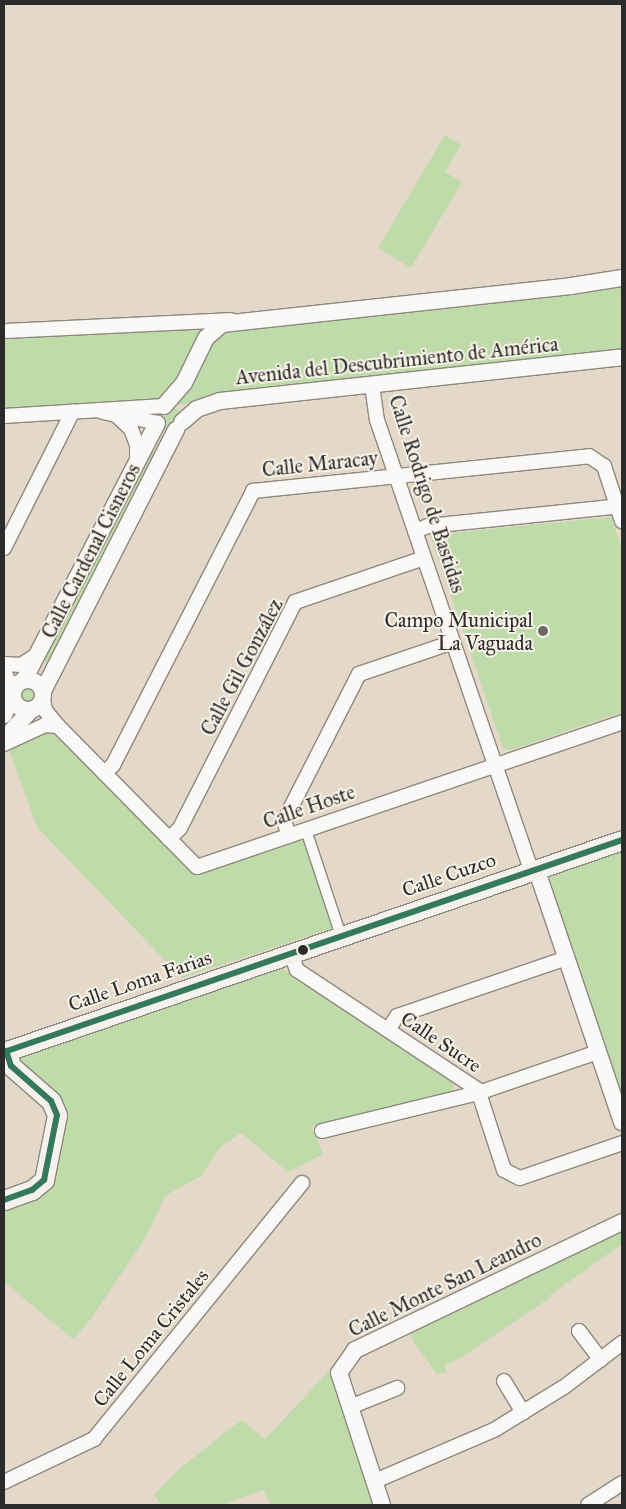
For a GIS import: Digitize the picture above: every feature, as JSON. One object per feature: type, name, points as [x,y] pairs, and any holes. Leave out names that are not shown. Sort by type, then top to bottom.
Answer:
[{"type":"main road","name":"Calle Cuzco","points":[[291,953],[622,840]]},
{"type":"main road","name":"Calle Loma Farias","points":[[5,1052],[291,953]]},
{"type":"main road","points":[[4,1200],[32,1190],[44,1180],[57,1115],[51,1101],[11,1066],[5,1052]]},
{"type":"street","points":[[7,330],[240,320],[620,278]]},
{"type":"street","points":[[157,423],[158,412],[184,383],[210,332],[222,324],[240,320]]},
{"type":"street","name":"Avenida del Descubrimiento de América","points":[[179,426],[197,408],[220,401],[587,363],[622,357]]},
{"type":"street","points":[[587,363],[622,365]]},
{"type":"street","name":"Calle Rodrigo de Bastidas","points":[[372,385],[375,415],[531,871],[538,874],[622,1122]]},
{"type":"street","points":[[4,416],[73,411],[164,406],[180,410],[179,426],[166,431],[157,423],[95,410]]},
{"type":"street","points":[[95,410],[116,416],[131,429],[137,445],[136,463]]},
{"type":"street","points":[[4,548],[73,411]]},
{"type":"street","name":"Calle Cardenal Cisneros","points":[[13,694],[15,687],[24,680],[41,652],[157,423]]},
{"type":"street","name":"Calle Cardenal Cisneros","points":[[4,739],[39,700],[179,426]]},
{"type":"street","name":"Calle Maracay","points":[[104,774],[113,765],[253,491],[589,456],[604,466],[620,506],[622,521]]},
{"type":"street","points":[[415,531],[428,526],[620,506]]},
{"type":"street","name":"Calle Gil González","points":[[169,839],[180,828],[294,602],[424,558]]},
{"type":"street","points":[[289,836],[284,821],[359,674],[453,642]]},
{"type":"street","points":[[4,669],[22,664],[41,652]]},
{"type":"street","points":[[4,669],[24,680],[34,680],[39,700],[20,708],[4,669]]},
{"type":"street","points":[[4,715],[13,694]]},
{"type":"street","name":"Calle Hoste","points":[[39,700],[58,726],[197,867],[622,722]]},
{"type":"street","points":[[4,744],[45,725],[58,726]]},
{"type":"street","points":[[306,830],[341,936]]},
{"type":"street","name":"Calle Sucre","points":[[291,953],[297,970],[388,1030],[478,1093],[504,1170],[520,1178],[622,1143]]},
{"type":"street","points":[[388,1030],[397,1016],[566,958]]},
{"type":"street","points":[[322,1131],[478,1093],[598,1052]]},
{"type":"street","name":"Calle Loma Cristales","points":[[4,1482],[94,1439],[302,1183]]},
{"type":"street","name":"Calle Monte San Leandro","points":[[382,1505],[339,1373],[355,1350],[622,1222]]},
{"type":"street","points":[[579,1331],[601,1360]]},
{"type":"street","points":[[375,1481],[469,1443],[523,1413],[601,1360],[622,1343]]},
{"type":"street","points":[[504,1381],[523,1413]]},
{"type":"street","points":[[350,1407],[397,1388]]},
{"type":"street","points":[[588,1505],[622,1483]]},
{"type":"green space","points":[[445,135],[461,145],[445,172],[462,182],[411,268],[378,248]]},
{"type":"green space","points":[[622,278],[622,365],[173,405],[182,414],[170,431],[162,429],[158,412],[4,416],[4,335],[200,321]]},
{"type":"green space","points":[[149,450],[159,455],[53,664],[46,663],[42,658]]},
{"type":"green space","name":"Campo Municipal La Vaguada","points":[[611,517],[622,549],[622,712],[511,750],[503,748],[430,535]]},
{"type":"green space","points":[[28,680],[38,684],[42,694],[38,704],[28,708],[18,704],[14,694],[18,684]]},
{"type":"green space","points":[[52,730],[195,875],[308,837],[338,926],[182,978],[37,827],[9,750]]},
{"type":"green space","points":[[622,852],[622,1104],[547,885],[552,875]]},
{"type":"green space","points":[[282,968],[454,1083],[452,1092],[311,1126],[323,1154],[288,1172],[241,1133],[221,1146],[201,1176],[165,1196],[146,1237],[91,1319],[73,1339],[4,1282],[4,1205],[33,1194],[61,1126],[16,1057],[187,996],[189,999]]},
{"type":"green space","points":[[622,1228],[622,1244],[550,1295],[551,1297],[462,1357],[444,1365],[447,1372],[437,1374],[414,1343],[410,1332]]},
{"type":"green space","points":[[331,1369],[376,1505],[271,1505],[263,1490],[222,1505],[161,1505],[154,1495],[178,1470],[241,1420],[265,1439]]},
{"type":"transit line","points":[[4,1052],[622,840]]},
{"type":"transit line","points":[[4,1200],[32,1190],[44,1180],[57,1115],[51,1101],[11,1066],[6,1051]]},
{"type":"place","name":"Campo Municipal La Vaguada","points":[[543,631]]}]
